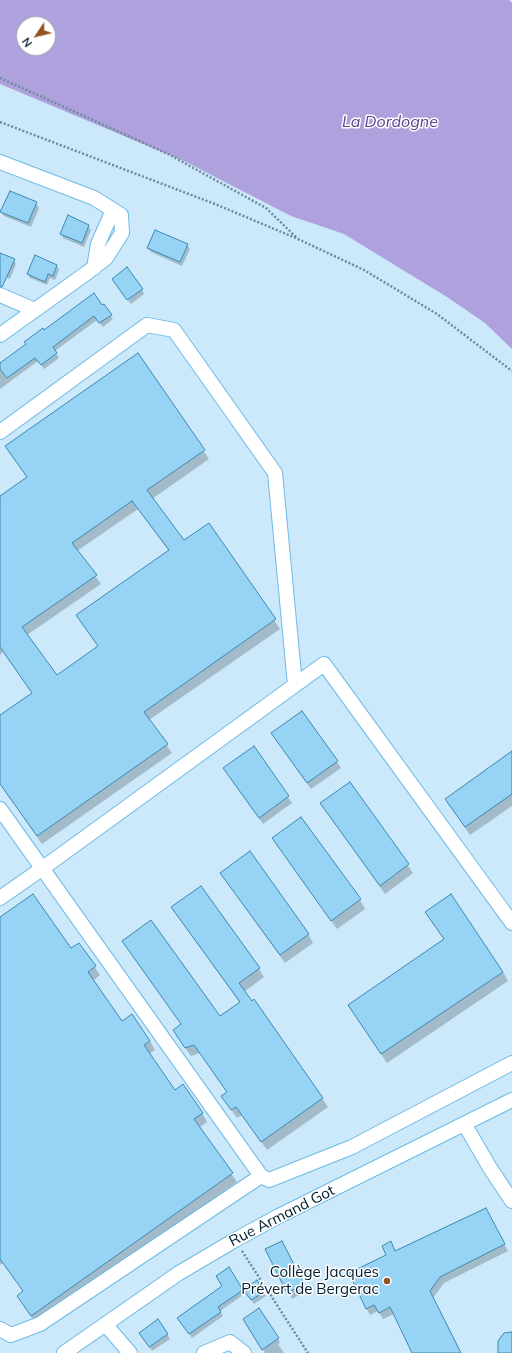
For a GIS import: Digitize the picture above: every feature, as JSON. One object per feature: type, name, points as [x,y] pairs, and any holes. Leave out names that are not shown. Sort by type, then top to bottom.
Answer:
[{"type":"street","points":[[0,162],[32,176],[94,198],[117,213],[122,233],[106,258],[0,335]]},
{"type":"street","points":[[0,295],[35,310]]},
{"type":"street","points":[[0,432],[147,325],[174,330],[275,473],[295,685]]},
{"type":"street","points":[[0,898],[324,664],[512,923]]},
{"type":"street","points":[[0,809],[262,1176],[269,1180],[352,1146],[512,1063]]},
{"type":"street","name":"Rue Armand Got","points":[[64,1353],[179,1273],[235,1240],[277,1217],[465,1125],[512,1100]]},
{"type":"street","points":[[465,1125],[490,1168],[512,1201]]},
{"type":"street","points":[[0,1329],[11,1335],[40,1324],[262,1176]]},
{"type":"street","points":[[105,1324],[130,1353]]},
{"type":"street","points":[[204,1353],[230,1342],[244,1353]]},
{"type":"path","points":[[0,78],[168,154],[266,208],[298,239]]},
{"type":"path","points":[[0,122],[215,204],[298,239],[364,270],[437,314],[512,371]]},
{"type":"path","points":[[235,1240],[308,1353]]},
{"type":"water","name":"La Dordogne","points":[[0,0],[509,0],[512,3],[512,349],[485,323],[447,297],[344,234],[291,216],[186,162],[0,84]]},
{"type":"building","points":[[10,191],[37,202],[28,223],[0,212]]},
{"type":"building","points":[[68,215],[89,225],[82,243],[60,234]]},
{"type":"building","points":[[155,230],[188,244],[180,262],[147,248]]},
{"type":"building","points":[[0,253],[15,259],[2,287],[0,287]]},
{"type":"building","points":[[35,255],[57,265],[53,276],[48,274],[45,282],[27,274]]},
{"type":"building","points":[[127,267],[143,289],[127,300],[112,279]]},
{"type":"building","points":[[94,293],[102,305],[104,304],[112,315],[99,323],[94,316],[53,347],[57,353],[41,365],[35,358],[7,378],[0,369],[0,363],[26,344],[24,342],[43,328],[44,330]]},
{"type":"building","points":[[138,353],[205,450],[147,490],[184,540],[209,523],[276,619],[144,712],[168,744],[37,836],[0,784],[0,715],[32,693],[0,647],[0,496],[27,477],[5,446]],"holes":[[[132,501],[169,550],[76,615],[98,646],[57,675],[22,627],[97,575],[72,543]]]},
{"type":"building","points":[[302,711],[338,761],[307,783],[271,733]]},
{"type":"building","points":[[254,746],[289,796],[259,818],[223,768]]},
{"type":"building","points":[[512,751],[512,794],[465,827],[445,799]]},
{"type":"building","points":[[350,782],[409,864],[380,886],[320,803]]},
{"type":"building","points":[[301,817],[361,899],[331,921],[272,838]]},
{"type":"building","points":[[250,851],[309,934],[280,955],[220,873]]},
{"type":"building","points":[[201,886],[260,968],[239,983],[252,1001],[254,999],[323,1098],[261,1142],[236,1107],[231,1110],[221,1096],[227,1092],[194,1045],[185,1048],[173,1030],[181,1024],[122,941],[151,920],[220,1016],[240,1002],[171,907]]},
{"type":"building","points":[[33,894],[71,948],[79,943],[96,966],[88,972],[122,1021],[132,1014],[150,1041],[144,1045],[175,1090],[183,1084],[203,1113],[194,1119],[233,1173],[31,1316],[17,1296],[23,1291],[0,1259],[0,917]]},
{"type":"building","points":[[451,894],[503,972],[381,1054],[348,1005],[444,939],[425,912]]},
{"type":"building","name":"Collège Jacques Prévert de Bergerac","points":[[486,1208],[505,1244],[440,1277],[430,1291],[461,1353],[412,1353],[390,1307],[379,1313],[374,1305],[366,1309],[349,1273],[386,1255],[382,1246],[391,1241],[395,1251]]},
{"type":"building","points":[[282,1241],[304,1284],[287,1293],[265,1249]]},
{"type":"building","points":[[229,1267],[243,1290],[218,1307],[221,1312],[189,1334],[177,1318],[222,1286],[216,1276]]},
{"type":"building","points":[[257,1280],[264,1292],[251,1300],[243,1290]]},
{"type":"building","points":[[259,1308],[279,1338],[262,1350],[243,1319]]},
{"type":"building","points":[[158,1319],[168,1334],[149,1347],[139,1333]]},
{"type":"building","points":[[512,1332],[512,1353],[498,1353],[498,1341],[504,1333]]},
{"type":"place","name":"Collège Jacques Prévert de Bergerac","points":[[387,1281]]}]
